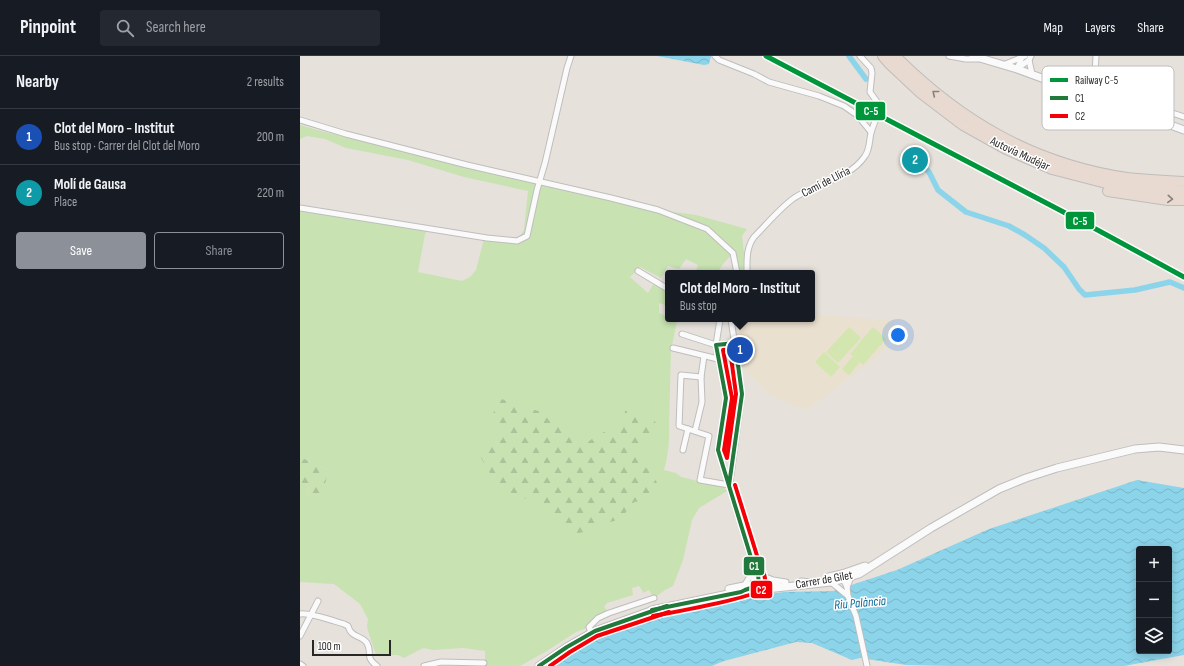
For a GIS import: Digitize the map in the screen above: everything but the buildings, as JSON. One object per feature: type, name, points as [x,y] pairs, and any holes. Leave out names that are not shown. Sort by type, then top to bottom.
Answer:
[{"type":"highway","name":"Autovía Mudéjar","points":[[883,56],[888,63],[921,93],[963,125],[1006,149],[1052,169],[1110,184],[1184,192]]},
{"type":"highway","name":"Autovía Mudéjar","points":[[895,56],[925,84],[967,116],[994,133],[1039,154],[1095,172],[1130,178],[1184,182]]},
{"type":"highway","points":[[921,93],[941,115],[960,128],[1004,154],[1051,175],[1108,191],[1168,200],[1184,200]]},
{"type":"highway","points":[[967,116],[1039,149],[1077,162],[1122,172],[1184,176]]},
{"type":"main road","points":[[973,56],[1042,78]]},
{"type":"main road","points":[[1174,126],[1184,130]]},
{"type":"main road","points":[[880,560],[931,528],[999,489],[1026,478],[1057,468],[1135,449],[1159,447],[1184,450]]},
{"type":"main road","name":"Carrer de Gilet","points":[[759,585],[830,577],[858,569],[880,560]]},
{"type":"main road","name":"Carrer de Gilet","points":[[539,666],[567,647],[592,633],[652,610],[742,589],[794,586],[843,580],[859,574],[880,560]]},
{"type":"main road","points":[[755,574],[759,585]]},
{"type":"main road","points":[[742,589],[753,588],[759,585],[764,587],[785,585],[794,586]]},
{"type":"street","points":[[300,208],[487,238],[517,241],[527,236],[571,56]]},
{"type":"street","points":[[715,56],[719,60],[754,74],[769,82],[819,96],[844,106],[857,115],[871,132]]},
{"type":"street","name":"Camí de Llíria","points":[[747,270],[748,250],[750,243],[754,237],[787,204],[794,198],[841,176],[855,167],[868,152],[871,132],[880,110],[880,106],[870,92],[872,73],[870,68],[860,56]]},
{"type":"street","points":[[949,56],[966,59],[982,59]]},
{"type":"street","points":[[1095,66],[1096,56]]},
{"type":"street","points":[[1003,65],[1027,57]]},
{"type":"street","points":[[1017,69],[1027,57]]},
{"type":"street","points":[[1027,57],[1032,74]]},
{"type":"street","points":[[1174,114],[1184,117]]},
{"type":"street","points":[[300,120],[346,134],[459,163],[658,210],[707,229],[732,254],[736,270]]},
{"type":"street","points":[[638,271],[665,287]]},
{"type":"street","points":[[720,322],[716,345],[726,398],[718,450],[755,574]]},
{"type":"street","points":[[729,485],[742,394],[731,322]]},
{"type":"street","points":[[682,334],[716,345],[734,343]]},
{"type":"street","points":[[673,348],[718,359]]},
{"type":"street","points":[[717,353],[736,350]]},
{"type":"street","points":[[695,431],[702,402],[700,377],[704,356]]},
{"type":"street","points":[[700,377],[681,375],[679,426],[709,436],[700,480],[729,485]]},
{"type":"street","points":[[683,450],[688,429]]},
{"type":"street","points":[[718,450],[733,452]]},
{"type":"street","points":[[841,590],[841,585],[845,576],[852,574],[858,569]]},
{"type":"street","points":[[755,574],[773,580],[786,582]]},
{"type":"street","points":[[742,589],[755,574]]},
{"type":"street","points":[[847,587],[851,577]]},
{"type":"street","points":[[801,581],[811,582],[838,578],[843,580],[847,587],[848,596],[856,616],[867,666]]},
{"type":"street","points":[[831,582],[848,596]]},
{"type":"street","points":[[592,633],[589,627],[598,618],[654,598]]},
{"type":"street","points":[[300,636],[318,601]]},
{"type":"street","points":[[300,614],[302,613],[348,626],[350,632],[367,644],[370,658],[377,666]]},
{"type":"street","points":[[424,666],[441,662],[484,663]]},
{"type":"shaded area","points":[[815,314],[894,321],[892,335],[882,353],[808,409],[797,407],[765,392],[765,389],[744,370],[736,322],[815,322]]},
{"type":"green space","points":[[300,125],[658,210],[696,215],[747,229],[742,236],[744,253],[743,270],[736,270],[732,254],[719,270],[696,270],[698,265],[686,259],[679,269],[668,266],[661,278],[640,267],[630,277],[648,293],[654,283],[665,290],[665,305],[659,303],[659,313],[665,316],[665,322],[677,322],[671,350],[669,442],[664,470],[676,473],[681,477],[723,487],[727,491],[699,508],[692,520],[683,560],[673,586],[654,598],[649,590],[643,593],[639,586],[632,588],[633,595],[607,603],[604,607],[609,613],[589,627],[576,632],[520,666],[485,666],[485,651],[463,648],[432,650],[424,648],[404,658],[398,655],[376,655],[368,631],[368,619],[360,604],[334,584],[300,582],[300,482],[309,485],[307,498],[325,484],[329,470],[300,457],[300,208],[429,228],[425,234],[418,272],[462,281],[470,277],[476,270],[484,239],[517,240],[524,230],[528,191],[464,177],[408,160],[346,148],[325,139],[307,136],[300,139]]},
{"type":"green space","points":[[849,327],[861,338],[838,363],[826,352]]},
{"type":"green space","points":[[873,327],[886,339],[863,365],[860,362],[849,375],[842,369],[853,356],[850,354]]},
{"type":"green space","points":[[824,352],[840,367],[831,377],[815,362]]},
{"type":"green space","points":[[501,399],[542,412],[549,420],[564,430],[579,444],[587,448],[588,442],[597,435],[612,429],[624,420],[625,411],[634,405],[638,407],[643,413],[643,418],[654,420],[658,426],[655,436],[643,451],[639,459],[652,473],[661,491],[651,500],[634,502],[622,517],[602,524],[590,531],[578,533],[560,523],[555,516],[533,501],[509,493],[493,478],[475,448],[503,439],[496,430],[491,417]]},
{"type":"green space","points":[[300,457],[329,470],[325,484],[328,487],[327,494],[317,500],[307,498],[309,485],[300,482]]},
{"type":"water","points":[[657,56],[711,56],[709,64],[704,65]]},
{"type":"water","name":"Riu Palància","points":[[1137,480],[1184,488],[1184,655],[1124,666],[906,665],[860,658],[852,660],[812,643],[796,642],[724,661],[712,666],[556,666],[583,643],[642,621],[724,601],[784,592],[833,591],[897,570],[989,529]]},
{"type":"waterway","points":[[849,56],[866,79]]},
{"type":"waterway","points":[[924,167],[929,172],[938,190],[966,212],[1009,226],[1044,248],[1064,267],[1085,295],[1135,290],[1170,282],[1184,288]]},
{"type":"rail line","name":"C-5","points":[[766,56],[1092,227],[1184,277]]},
{"type":"transit line","name":"C1","points":[[652,610],[741,592],[759,585],[758,574],[753,564],[718,450],[726,398],[716,345],[735,343],[742,394],[729,485]]},
{"type":"transit line","name":"C2","points":[[723,350],[730,350],[736,394],[727,458],[724,450],[732,398],[723,350]]},
{"type":"transit line","name":"C2","points":[[653,616],[746,596],[758,592],[764,588],[764,575],[735,485]]},
{"type":"transit line","name":"C1","points":[[539,666],[567,647],[595,631],[667,606]]},
{"type":"transit line","name":"C2","points":[[550,666],[597,636],[669,612]]},
{"type":"place","name":"Molí de Gausa","points":[[915,160]]},
{"type":"place","name":"Clot del Moro - Institut","points":[[740,350]]}]
